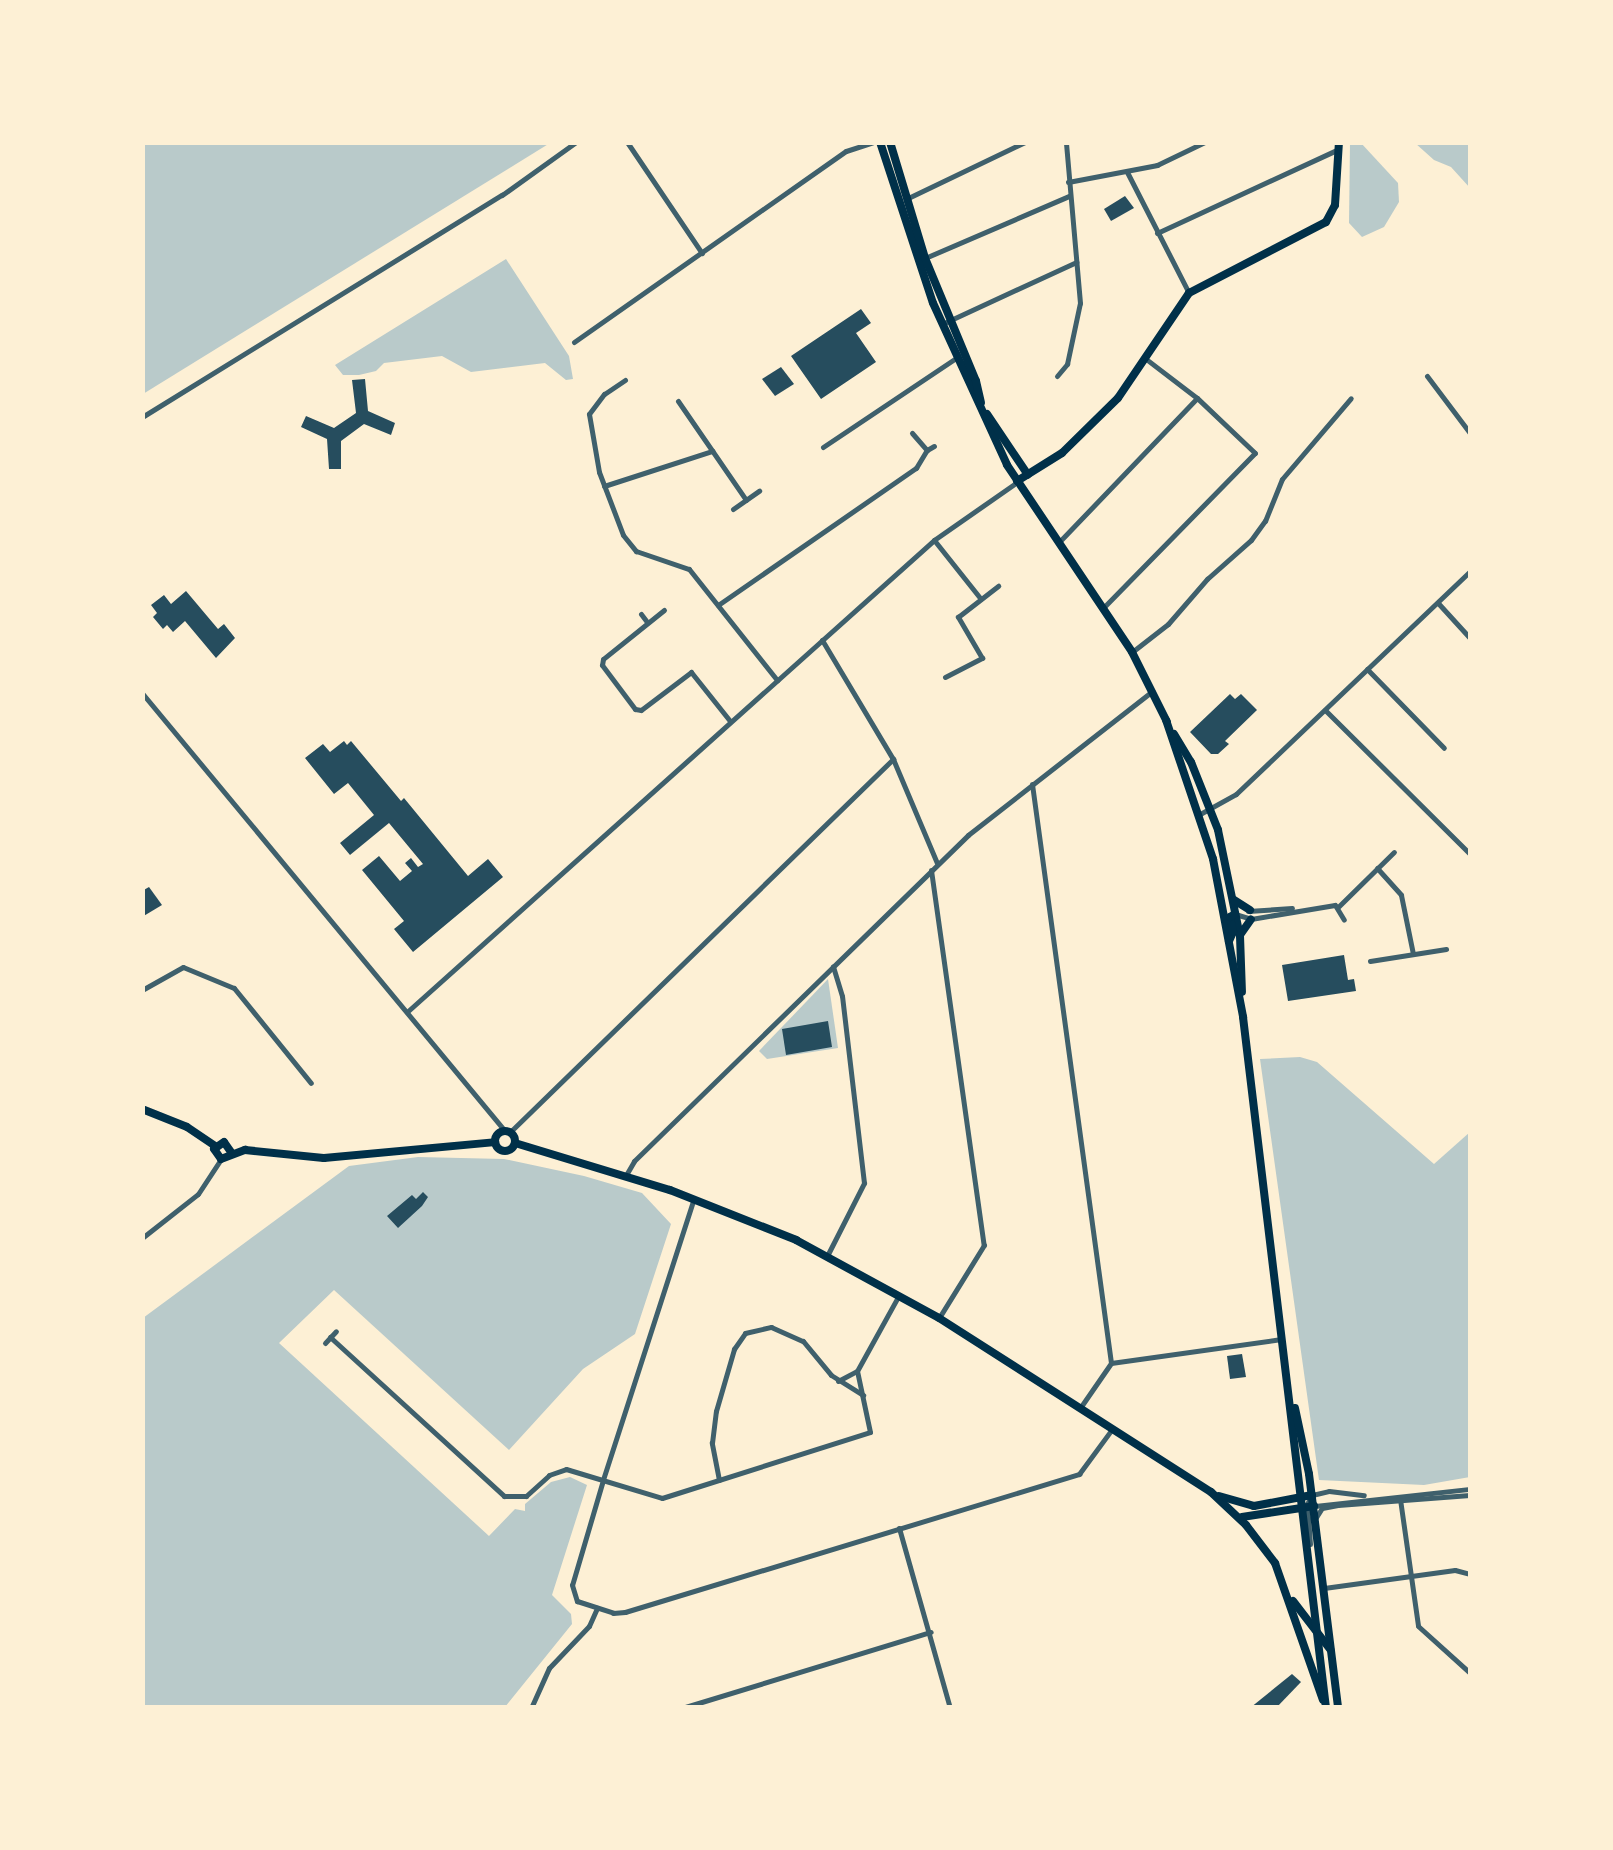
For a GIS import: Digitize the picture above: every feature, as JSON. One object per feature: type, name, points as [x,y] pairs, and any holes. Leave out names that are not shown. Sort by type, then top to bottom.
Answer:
[{"type":"main road","points":[[876,142],[946,322],[976,380],[982,407],[1028,475]]},
{"type":"main road","points":[[890,142],[956,358],[1017,482],[1132,652],[1166,720],[1200,814],[1218,883],[1243,1017],[1291,1394],[1299,1498],[1315,1519],[1338,1708]]},
{"type":"main road","points":[[1017,482],[1062,452],[1118,398],[1188,293],[1326,222],[1335,205],[1339,146]]},
{"type":"main road","points":[[1166,720],[1192,762],[1211,809],[1240,936],[1243,1017]]},
{"type":"main road","points":[[1211,809],[1218,883]]},
{"type":"main road","points":[[1232,896],[1251,914],[1240,936]]},
{"type":"main road","points":[[1222,902],[1235,914]]},
{"type":"main road","points":[[1228,941],[1233,932],[1230,918],[1235,914]]},
{"type":"main road","points":[[142,1109],[197,1132],[215,1146],[221,1159],[231,1152],[324,1158],[495,1142],[507,1131],[515,1143],[694,1198],[826,1256],[939,1318],[1210,1492],[1238,1516],[1269,1554],[1288,1593],[1326,1707]]},
{"type":"main road","points":[[495,1142],[506,1151],[515,1143]]},
{"type":"main road","points":[[215,1146],[227,1143],[231,1152]]},
{"type":"main road","points":[[1291,1394],[1304,1437],[1312,1495],[1307,1508],[1326,1707]]},
{"type":"main road","points":[[1210,1492],[1246,1506],[1312,1495]]},
{"type":"main road","points":[[1238,1516],[1251,1518],[1307,1508]]},
{"type":"main road","points":[[1288,1593],[1332,1652]]},
{"type":"street","points":[[142,417],[502,195],[576,142]]},
{"type":"street","points":[[627,142],[702,253]]},
{"type":"street","points":[[574,342],[846,151],[876,142]]},
{"type":"street","points":[[906,200],[1025,142]]},
{"type":"street","points":[[1057,376],[1067,364],[1080,304],[1066,142]]},
{"type":"street","points":[[1068,182],[1158,165],[1206,142]]},
{"type":"street","points":[[1157,233],[1339,146]]},
{"type":"street","points":[[1127,172],[1188,293]]},
{"type":"street","points":[[925,258],[1069,196]]},
{"type":"street","points":[[946,322],[1076,262]]},
{"type":"street","points":[[822,446],[956,358]]},
{"type":"street","points":[[1103,608],[1255,453],[1197,398],[1146,358]]},
{"type":"street","points":[[1426,376],[1470,433]]},
{"type":"street","points":[[624,380],[604,394],[589,414],[604,486],[630,547],[682,564],[777,680]]},
{"type":"street","points":[[1060,541],[1197,398]]},
{"type":"street","points":[[1132,652],[1168,624],[1207,580],[1251,540],[1265,521],[1282,479],[1350,398]]},
{"type":"street","points":[[678,401],[746,500]]},
{"type":"street","points":[[718,605],[916,468],[930,448],[912,433]]},
{"type":"street","points":[[604,486],[712,451]]},
{"type":"street","points":[[408,1011],[934,540],[1017,482]]},
{"type":"street","points":[[733,509],[759,490]]},
{"type":"street","points":[[934,540],[982,599]]},
{"type":"street","points":[[1200,814],[1236,794],[1470,571]]},
{"type":"street","points":[[946,677],[982,658],[958,617],[998,586]]},
{"type":"street","points":[[1438,602],[1470,638]]},
{"type":"street","points":[[664,610],[603,658],[602,665],[640,710],[691,672],[730,721]]},
{"type":"street","points":[[640,614],[647,622]]},
{"type":"street","points":[[822,640],[893,759],[938,864]]},
{"type":"street","points":[[1367,669],[1444,748]]},
{"type":"street","points":[[626,1176],[634,1162],[931,870],[1032,784],[1152,691]]},
{"type":"street","points":[[142,693],[507,1131],[893,759]]},
{"type":"street","points":[[1325,710],[1470,854]]},
{"type":"street","points":[[1032,784],[1110,1363],[1080,1408]]},
{"type":"street","points":[[1235,914],[1339,906],[1394,852]]},
{"type":"street","points":[[1377,868],[1401,895],[1413,954]]},
{"type":"street","points":[[931,870],[940,909],[984,1245],[939,1318]]},
{"type":"street","points":[[1339,906],[1344,920]]},
{"type":"street","points":[[1370,961],[1446,949]]},
{"type":"street","points":[[826,1256],[864,1183],[842,996],[833,966]]},
{"type":"street","points":[[142,990],[183,967],[234,988],[311,1083]]},
{"type":"street","points":[[142,1238],[198,1194],[221,1159]]},
{"type":"street","points":[[694,1198],[603,1480],[572,1590],[577,1601],[625,1612],[1082,1473],[1112,1429]]},
{"type":"street","points":[[838,1381],[857,1371],[899,1295]]},
{"type":"street","points":[[719,1480],[712,1443],[716,1411],[734,1350],[745,1333],[771,1327],[803,1340],[838,1381],[864,1394]]},
{"type":"street","points":[[330,1337],[504,1496],[526,1496],[548,1475],[562,1469],[657,1498],[870,1432],[857,1371]]},
{"type":"street","points":[[1110,1363],[1284,1339]]},
{"type":"street","points":[[1312,1495],[1325,1492],[1400,1499]]},
{"type":"street","points":[[1315,1519],[1322,1508],[1338,1504],[1470,1492]]},
{"type":"street","points":[[1307,1508],[1372,1496]]},
{"type":"street","points":[[1400,1499],[1418,1626],[1470,1674]]},
{"type":"street","points":[[899,1528],[950,1708]]},
{"type":"street","points":[[1324,1588],[1455,1570],[1470,1574]]},
{"type":"street","points":[[531,1708],[549,1668],[591,1623],[597,1608]]},
{"type":"street","points":[[682,1708],[931,1632]]},
{"type":"shaded area","points":[[143,142],[550,142],[550,143],[143,394]]},
{"type":"shaded area","points":[[1350,143],[1361,143],[1398,183],[1399,202],[1384,227],[1362,237],[1349,223]]},
{"type":"shaded area","points":[[1415,143],[1470,143],[1470,188],[1451,167],[1434,160]]},
{"type":"shaded area","points":[[506,259],[569,356],[573,379],[566,380],[545,363],[471,372],[442,356],[384,363],[376,371],[359,375],[343,375],[335,365]]},
{"type":"shaded area","points":[[828,979],[838,1048],[767,1059],[759,1051]]},
{"type":"shaded area","points":[[1300,1057],[1317,1062],[1434,1164],[1470,1132],[1470,1477],[1424,1485],[1319,1480],[1260,1059]]},
{"type":"shaded area","points":[[418,1157],[504,1159],[584,1176],[642,1193],[671,1224],[635,1334],[583,1369],[509,1450],[334,1290],[279,1343],[489,1536],[515,1509],[525,1511],[525,1504],[551,1482],[570,1477],[587,1485],[552,1595],[571,1614],[572,1624],[505,1707],[143,1708],[143,1318],[349,1166]]},
{"type":"building","points":[[1125,196],[1134,208],[1111,221],[1104,209]]},
{"type":"building","points":[[861,309],[871,323],[856,333],[876,362],[821,399],[791,356]]},
{"type":"building","points":[[781,367],[794,384],[775,396],[762,379]]},
{"type":"building","points":[[365,379],[368,411],[395,423],[391,435],[364,424],[341,441],[341,469],[329,469],[327,439],[301,427],[306,416],[334,428],[356,413],[352,380]]},
{"type":"building","points":[[186,591],[218,629],[224,624],[235,638],[216,658],[185,621],[173,632],[167,625],[163,629],[153,617],[157,613],[151,605],[164,595],[171,604]]},
{"type":"building","points":[[1230,694],[1235,699],[1241,694],[1257,710],[1225,741],[1229,744],[1218,754],[1211,754],[1190,732]]},
{"type":"building","points":[[344,741],[347,745],[351,741],[401,801],[404,798],[468,876],[488,859],[503,877],[413,952],[394,929],[404,921],[362,870],[379,856],[400,881],[412,871],[405,863],[411,858],[418,867],[423,864],[389,823],[350,855],[340,843],[374,815],[348,783],[334,794],[305,758],[323,744],[330,752]]},
{"type":"building","points":[[149,887],[162,905],[142,917],[142,891]]},
{"type":"building","points":[[1344,955],[1348,980],[1354,979],[1356,991],[1288,1001],[1282,965]]},
{"type":"building","points":[[828,1021],[832,1047],[786,1055],[782,1029]]},
{"type":"building","points":[[423,1192],[428,1197],[422,1206],[398,1228],[387,1216],[412,1195],[416,1199]]},
{"type":"building","points":[[1242,1354],[1246,1377],[1230,1379],[1227,1356]]},
{"type":"building","points":[[1292,1674],[1301,1682],[1276,1708],[1250,1708]]}]
